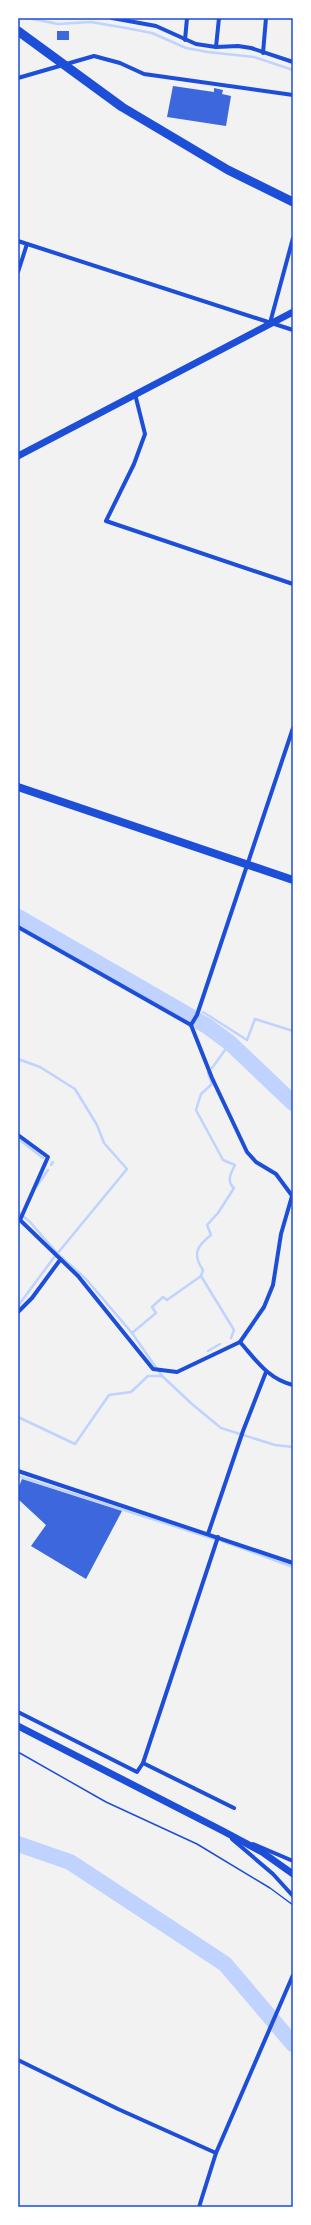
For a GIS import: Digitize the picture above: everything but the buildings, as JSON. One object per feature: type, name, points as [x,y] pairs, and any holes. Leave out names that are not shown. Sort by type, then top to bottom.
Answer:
[{"type":"highway","points":[[18,31],[61,64],[122,107],[228,170],[293,202]]},
{"type":"main road","points":[[18,456],[293,312]]},
{"type":"main road","points":[[18,787],[293,880]]},
{"type":"main road","points":[[18,1726],[223,1831],[262,1852],[293,1874]]},
{"type":"street","points":[[112,18],[156,26],[185,40],[216,47],[238,46],[293,62]]},
{"type":"street","points":[[185,40],[187,18]]},
{"type":"street","points":[[216,47],[219,18]]},
{"type":"street","points":[[262,53],[266,18]]},
{"type":"street","points":[[18,78],[61,64],[94,56],[120,63],[144,74],[293,95]]},
{"type":"street","points":[[270,323],[293,238]]},
{"type":"street","points":[[18,241],[293,330]]},
{"type":"street","points":[[18,272],[27,244]]},
{"type":"street","points":[[135,394],[145,434],[134,464],[106,521],[293,584]]},
{"type":"street","points":[[191,1025],[197,1017],[293,728]]},
{"type":"street","points":[[18,927],[191,1025],[212,1078],[247,1152],[256,1162],[276,1174],[292,1196],[280,1234],[273,1285],[264,1307],[240,1342],[177,1372],[153,1369],[78,1276],[19,1220],[48,1157],[18,1135]]},
{"type":"street","points":[[18,1312],[32,1298],[60,1260]]},
{"type":"street","points":[[240,1342],[266,1372],[279,1382],[293,1385]]},
{"type":"street","points":[[208,1534],[243,1431],[266,1372]]},
{"type":"street","points":[[18,1471],[293,1563]]},
{"type":"street","points":[[18,1712],[137,1772],[143,1763],[218,1538]]},
{"type":"street","points":[[143,1763],[234,1808]]},
{"type":"street","points":[[223,1831],[293,1861]]},
{"type":"street","points":[[223,1831],[273,1874],[293,1896]]},
{"type":"street","points":[[199,2207],[216,2153],[293,1975]]},
{"type":"street","points":[[18,2060],[118,2109],[216,2153]]},
{"type":"path","points":[[18,1752],[106,1802],[197,1844],[270,1888],[293,1905]]},
{"type":"waterway","points":[[28,18],[58,24],[91,22],[152,33],[186,48],[254,57],[293,70]]},
{"type":"waterway","points":[[18,917],[207,1026],[230,1043],[293,1103]]},
{"type":"waterway","points":[[203,1012],[247,1040],[255,1019],[293,1031]]},
{"type":"waterway","points":[[212,1068],[230,1043]]},
{"type":"waterway","points":[[18,1059],[40,1067],[75,1089],[97,1125],[104,1143],[127,1169],[52,1260],[18,1306]]},
{"type":"waterway","points":[[132,1333],[156,1313],[152,1307],[163,1297],[167,1300],[201,1276],[203,1270],[197,1255],[199,1247],[211,1235],[207,1225],[218,1213],[234,1188],[230,1183],[230,1180],[235,1165],[223,1160],[196,1110],[201,1094],[212,1084],[208,1073]]},
{"type":"waterway","points":[[21,1141],[43,1158]]},
{"type":"waterway","points":[[37,1186],[48,1170]]},
{"type":"waterway","points":[[18,1212],[30,1222],[58,1254],[86,1279],[132,1333],[162,1376],[192,1404],[221,1428],[275,1445],[293,1447]]},
{"type":"waterway","points":[[201,1276],[234,1330],[231,1338]]},
{"type":"waterway","points":[[208,1351],[220,1344]]},
{"type":"waterway","points":[[18,1417],[75,1444],[109,1395],[131,1392],[148,1376],[162,1376]]},
{"type":"waterway","points":[[18,1476],[214,1539]]},
{"type":"waterway","points":[[222,1541],[293,1567]]},
{"type":"waterway","points":[[18,1844],[70,1862],[225,1964],[293,2044]]}]
